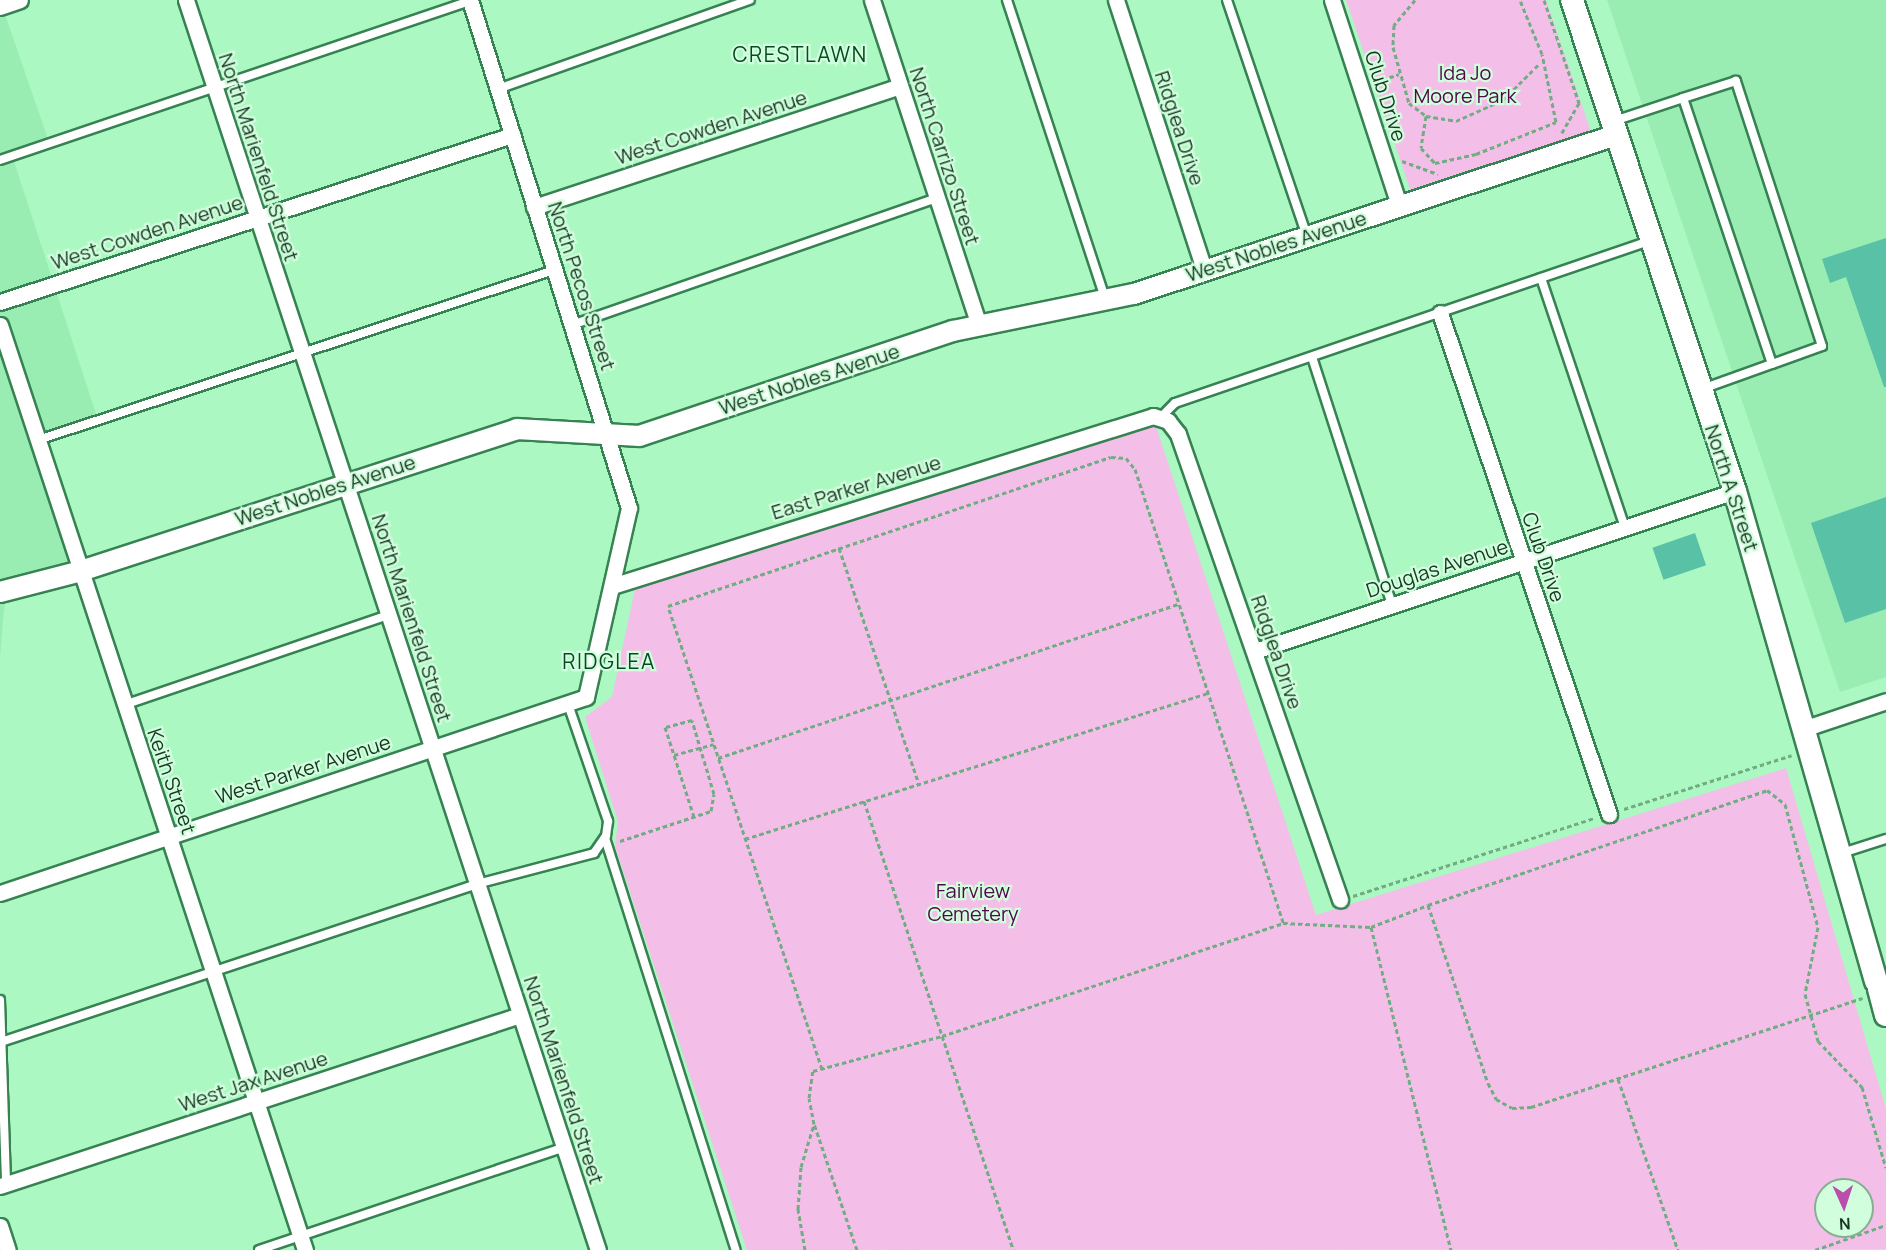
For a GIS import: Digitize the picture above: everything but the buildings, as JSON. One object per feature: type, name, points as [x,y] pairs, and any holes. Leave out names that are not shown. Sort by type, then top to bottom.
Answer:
[{"type":"main road","name":"North A Street","points":[[1572,0],[1735,491],[1880,982],[1886,1016]]},
{"type":"street","points":[[0,7],[20,0]]},
{"type":"street","name":"North Marienfeld Street","points":[[186,0],[598,1250]]},
{"type":"street","name":"North Pecos Street","points":[[470,0],[629,508],[612,586]]},
{"type":"street","name":"North Carrizo Street","points":[[872,0],[979,325]]},
{"type":"street","name":"Ridglea Drive","points":[[1116,0],[1204,269]]},
{"type":"street","name":"Club Drive","points":[[1332,0],[1368,85],[1399,205]]},
{"type":"street","name":"West Cowden Avenue","points":[[534,207],[900,86]]},
{"type":"street","name":"West Nobles Avenue","points":[[0,592],[81,571],[345,483],[517,429],[555,428],[607,437],[639,435],[979,325],[1106,300],[1399,205],[1614,128]]},
{"type":"street","name":"West Cowden Avenue","points":[[0,302],[512,135]]},
{"type":"street","name":"Club Drive","points":[[1440,313],[1609,814]]},
{"type":"street","name":"Keith Street","points":[[0,325],[302,1243]]},
{"type":"street","name":"East Parker Avenue","points":[[612,586],[1153,416],[1164,420]]},
{"type":"street","name":"Ridglea Drive","points":[[1164,420],[1178,434],[1340,900]]},
{"type":"street","name":"Douglas Avenue","points":[[1255,651],[1735,491]]},
{"type":"street","name":"West Parker Avenue","points":[[0,893],[586,697],[612,586]]},
{"type":"street","points":[[1809,738],[1886,701]]},
{"type":"street","name":"West Jax Avenue","points":[[3,1185],[520,1015]]},
{"type":"street","points":[[0,1226],[8,1250]]},
{"type":"lane","points":[[0,160],[470,0]]},
{"type":"lane","points":[[498,89],[750,0]]},
{"type":"lane","points":[[1008,0],[1106,300]]},
{"type":"lane","points":[[1227,0],[1307,236]]},
{"type":"lane","points":[[1614,128],[1683,98],[1736,81],[1822,346],[1701,390]]},
{"type":"lane","points":[[1683,98],[1772,364]]},
{"type":"lane","points":[[572,326],[937,198]]},
{"type":"lane","points":[[1164,420],[1175,404],[1651,240]]},
{"type":"lane","points":[[38,440],[301,350],[554,270]]},
{"type":"lane","points":[[1541,278],[1625,528]]},
{"type":"lane","points":[[1312,357],[1392,605]]},
{"type":"lane","points":[[124,705],[388,615]]},
{"type":"lane","points":[[568,704],[608,821],[605,838],[736,1250]]},
{"type":"lane","points":[[2,1042],[212,970],[477,884],[585,857],[605,838]]},
{"type":"lane","points":[[1841,854],[1886,838]]},
{"type":"lane","points":[[0,1000],[3,1185]]},
{"type":"lane","points":[[259,1250],[302,1243],[565,1148]]},
{"type":"path","points":[[1415,0],[1394,25],[1399,74],[1409,103],[1426,116],[1456,122],[1503,100],[1540,63]]},
{"type":"path","points":[[1424,169],[1430,160],[1476,154],[1556,122],[1540,63],[1542,54],[1520,0]]},
{"type":"path","points":[[1544,0],[1579,103],[1558,140]]},
{"type":"path","points":[[1368,85],[1371,72]]},
{"type":"path","points":[[1368,85],[1399,74]]},
{"type":"path","points":[[1368,85],[1378,92]]},
{"type":"path","points":[[1426,116],[1421,148],[1430,160]]},
{"type":"path","points":[[1400,156],[1424,169],[1448,176]]},
{"type":"path","points":[[822,1069],[668,606],[1111,457],[1126,458],[1135,469],[1283,923]]},
{"type":"path","points":[[839,548],[887,701],[919,784]]},
{"type":"path","points":[[718,758],[1179,604]]},
{"type":"path","points":[[745,839],[1208,693]]},
{"type":"path","points":[[620,841],[694,817],[711,811],[714,794],[692,720],[665,727],[694,817]]},
{"type":"path","points":[[1340,900],[1609,814],[1809,738]]},
{"type":"path","points":[[674,755],[714,744]]},
{"type":"path","points":[[857,1250],[814,1124],[809,1098],[813,1071],[942,1036],[1283,923],[1371,927],[1428,905],[1767,790],[1785,804],[1818,927],[1805,994],[1818,1041],[1862,1087],[1886,1168]]},
{"type":"path","points":[[864,801],[1012,1250]]},
{"type":"path","points":[[1428,905],[1496,1100],[1512,1108],[1531,1107],[1812,1017],[1880,982]]},
{"type":"path","points":[[1371,927],[1451,1250]]},
{"type":"path","points":[[1618,1079],[1678,1250]]},
{"type":"path","points":[[805,1250],[798,1209],[801,1167],[814,1124]]},
{"type":"path","points":[[1815,1250],[1886,1225]]},
{"type":"shaded area","points":[[0,0],[48,139],[11,152],[97,417],[38,437],[84,579],[5,598],[0,657]]},
{"type":"shaded area","points":[[1607,0],[1886,0],[1886,677],[1840,692]]},
{"type":"green space","name":"Ida Jo Moore Park","points":[[1346,0],[1546,0],[1591,132],[1411,192]]},
{"type":"green space","name":"Fairview Cemetery","points":[[1154,420],[1316,915],[1786,768],[1886,1109],[1886,1249],[747,1250],[615,846],[618,822],[585,717],[612,697],[635,589]]},
{"type":"district","name":"CRESTLAWN","points":[[800,54]]},
{"type":"district","name":"RIDGLEA","points":[[609,661]]}]
